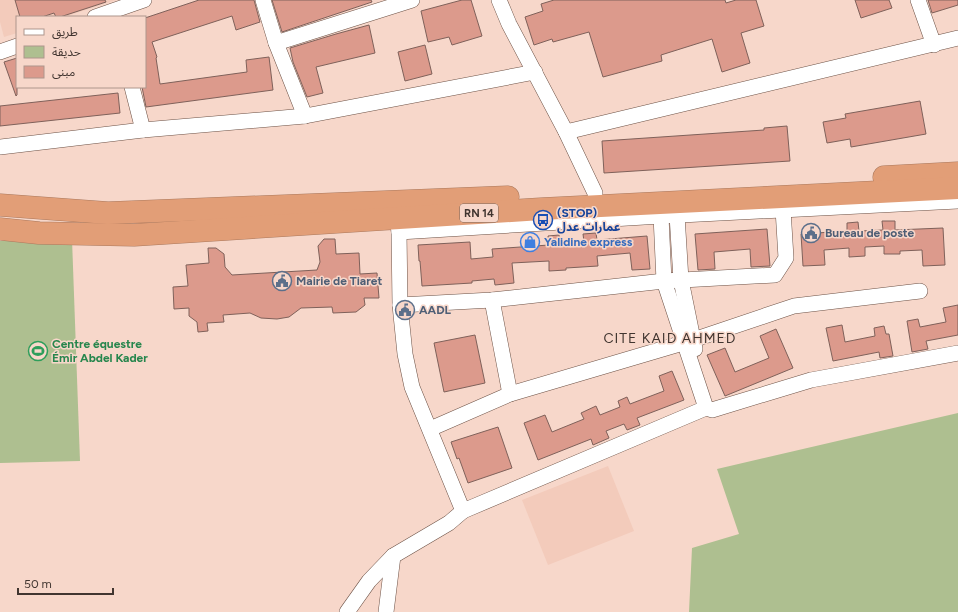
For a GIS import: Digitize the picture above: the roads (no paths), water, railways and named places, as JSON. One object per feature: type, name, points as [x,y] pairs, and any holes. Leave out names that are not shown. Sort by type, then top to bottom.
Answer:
[{"type":"highway","name":"RN 14","points":[[0,205],[108,213],[450,198],[540,196],[958,173]]},
{"type":"highway","name":"RN 14","points":[[0,229],[39,232],[134,235],[398,225],[541,209],[958,188]]},
{"type":"street","points":[[101,16],[112,14],[144,0]]},
{"type":"street","points":[[263,0],[276,43],[305,116]]},
{"type":"street","points":[[276,43],[412,0]]},
{"type":"street","points":[[499,0],[509,24],[566,132],[595,193]]},
{"type":"street","points":[[918,0],[934,45]]},
{"type":"street","points":[[566,132],[934,45],[958,38]]},
{"type":"street","points":[[0,52],[16,46]]},
{"type":"street","points":[[0,147],[143,130],[305,116],[535,72]]},
{"type":"street","points":[[132,88],[143,130]]},
{"type":"street","points":[[463,511],[412,387],[405,354],[400,305],[398,225],[661,216],[958,200]]},
{"type":"street","points":[[400,305],[492,300],[664,281],[775,275],[786,258],[783,209]]},
{"type":"street","points":[[677,215],[681,280],[688,341]]},
{"type":"street","points":[[661,216],[664,281],[688,341],[709,409]]},
{"type":"street","points":[[430,429],[510,394],[688,341],[794,306],[920,291]]},
{"type":"street","points":[[492,300],[510,394]]},
{"type":"street","points":[[347,612],[369,581],[393,556],[449,523],[463,511],[709,409],[811,380],[958,352]]},
{"type":"street","points":[[386,612],[393,556]]},
{"type":"place","name":"(STOP) عمارات عدل","points":[[543,220]]},
{"type":"place","name":"Bureau de poste","points":[[811,233]]},
{"type":"place","name":"Yalidine express","points":[[530,242]]},
{"type":"place","name":"Mairie de Tiaret","points":[[282,281]]},
{"type":"place","name":"AADL","points":[[405,310]]},
{"type":"place","name":"Centre équestre Émir Abdel Kader","points":[[38,351]]},
{"type":"district","name":"CITE KAID AHMED","points":[[670,338]]}]
